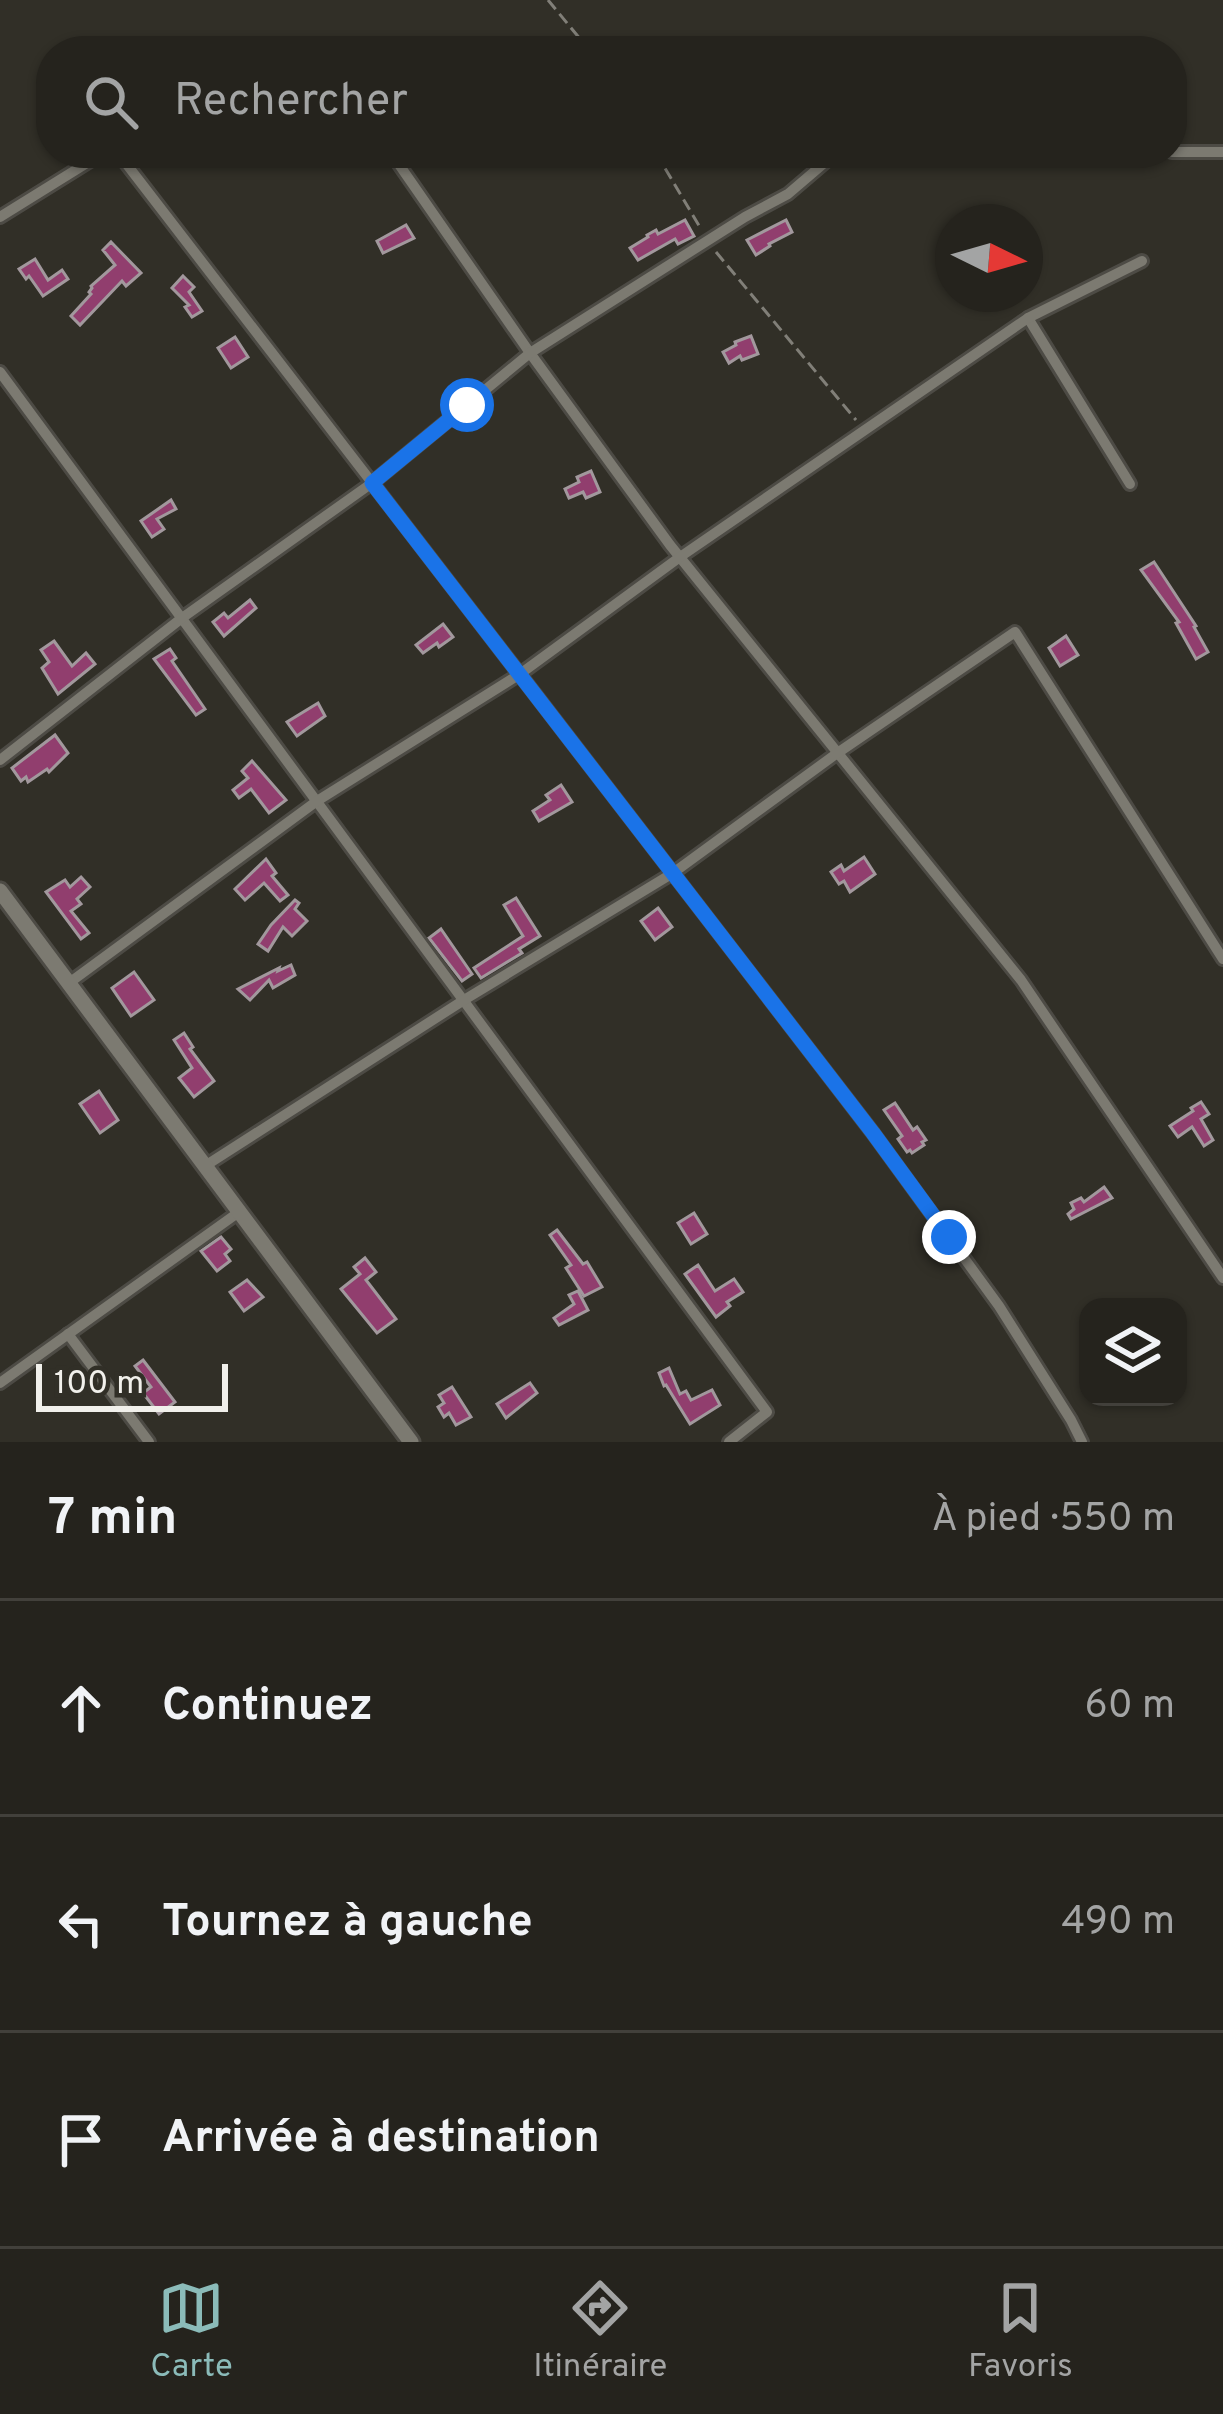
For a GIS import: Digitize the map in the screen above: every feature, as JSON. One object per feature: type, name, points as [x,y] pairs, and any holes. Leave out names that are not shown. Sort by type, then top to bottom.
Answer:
[{"type":"main road","points":[[0,891],[411,1442]]},
{"type":"street","points":[[1187,152],[1223,152]]},
{"type":"street","points":[[0,217],[79,168]]},
{"type":"street","points":[[130,168],[873,1133],[999,1306],[1082,1442]]},
{"type":"street","points":[[401,168],[680,557],[1021,980],[1223,1278]]},
{"type":"street","points":[[0,760],[182,618],[372,483],[530,353],[788,194],[818,168]]},
{"type":"street","points":[[69,983],[317,801],[520,674],[680,557],[1028,317],[1142,261]]},
{"type":"street","points":[[1028,317],[1130,484]]},
{"type":"street","points":[[0,372],[767,1412],[729,1442]]},
{"type":"street","points":[[205,1166],[673,873],[1015,632],[1223,959]]},
{"type":"street","points":[[0,1383],[239,1212]]},
{"type":"street","points":[[68,1334],[149,1442]]},
{"type":"path","points":[[548,0],[578,36]]},
{"type":"path","points":[[665,168],[708,242],[864,430]]},
{"type":"building","points":[[685,220],[694,236],[678,244],[675,239],[638,260],[630,248],[656,230],[658,234]]},
{"type":"building","points":[[786,220],[792,232],[756,255],[747,240]]},
{"type":"building","points":[[406,225],[414,238],[383,253],[377,241]]},
{"type":"building","points":[[111,242],[141,273],[126,286],[122,281],[80,325],[71,316],[91,294],[91,286],[115,265],[103,250]]},
{"type":"building","points":[[35,259],[48,280],[62,270],[68,279],[43,296],[19,269]]},
{"type":"building","points":[[183,276],[194,287],[189,292],[202,311],[192,317],[185,307],[189,305],[172,288]]},
{"type":"building","points":[[751,336],[758,354],[729,363],[723,352]]},
{"type":"building","points":[[235,337],[248,357],[231,368],[218,348]]},
{"type":"building","points":[[591,471],[600,492],[569,498],[565,489]]},
{"type":"building","points":[[171,500],[176,509],[157,519],[164,529],[152,537],[141,521]]},
{"type":"building","points":[[1154,562],[1208,652],[1196,659],[1179,622],[1141,570]]},
{"type":"building","points":[[250,600],[256,608],[224,636],[213,622],[224,613],[228,618]]},
{"type":"building","points":[[443,624],[453,637],[423,653],[416,645]]},
{"type":"building","points":[[1066,636],[1078,655],[1060,666],[1049,648]]},
{"type":"building","points":[[54,641],[72,666],[86,653],[95,664],[58,694],[42,668],[49,662],[41,650]]},
{"type":"building","points":[[170,649],[176,658],[172,661],[205,709],[196,715],[154,659]]},
{"type":"building","points":[[318,703],[325,716],[297,736],[287,722]]},
{"type":"building","points":[[55,735],[68,753],[49,772],[21,781],[12,768]]},
{"type":"building","points":[[252,761],[286,800],[269,813],[251,789],[239,798],[233,790],[248,778],[242,771]]},
{"type":"building","points":[[561,785],[572,802],[539,821],[533,811]]},
{"type":"building","points":[[864,857],[875,874],[850,892],[831,872],[841,865],[844,871]]},
{"type":"building","points":[[266,859],[276,873],[272,876],[288,895],[280,901],[264,883],[245,900],[235,889]]},
{"type":"building","points":[[81,877],[90,887],[71,911],[89,933],[81,939],[46,892],[65,880],[70,887]]},
{"type":"building","points":[[516,898],[540,936],[481,978],[474,968],[523,936],[504,905]]},
{"type":"building","points":[[295,900],[299,903],[295,909],[307,921],[292,936],[283,927],[268,951],[258,944]]},
{"type":"building","points":[[658,908],[672,927],[655,940],[641,921]]},
{"type":"building","points":[[441,929],[472,974],[462,981],[429,938]]},
{"type":"building","points":[[291,965],[295,975],[273,988],[269,980],[250,1000],[238,989],[279,968]]},
{"type":"building","points":[[134,972],[154,1000],[131,1016],[112,988]]},
{"type":"building","points":[[184,1033],[214,1081],[194,1097],[179,1078],[192,1068],[174,1040]]},
{"type":"building","points":[[99,1091],[118,1120],[100,1133],[80,1104]]},
{"type":"building","points":[[1201,1102],[1209,1114],[1201,1119],[1213,1140],[1204,1146],[1192,1127],[1178,1137],[1170,1126]]},
{"type":"building","points":[[895,1103],[926,1140],[912,1153],[898,1139],[902,1136],[884,1110]]},
{"type":"building","points":[[1104,1187],[1112,1198],[1071,1219],[1071,1203],[1081,1198],[1084,1202]]},
{"type":"building","points":[[694,1213],[707,1234],[691,1244],[678,1223]]},
{"type":"building","points":[[557,1230],[583,1264],[587,1262],[602,1287],[584,1296],[566,1268],[571,1265],[550,1235]]},
{"type":"building","points":[[221,1237],[231,1249],[225,1254],[230,1261],[217,1271],[201,1251]]},
{"type":"building","points":[[365,1258],[376,1272],[366,1280],[396,1319],[377,1333],[341,1289],[360,1274],[354,1267]]},
{"type":"building","points":[[698,1265],[715,1291],[734,1279],[743,1292],[716,1317],[685,1274]]},
{"type":"building","points":[[247,1280],[263,1297],[244,1311],[230,1292]]},
{"type":"building","points":[[578,1291],[588,1310],[559,1325],[554,1318],[574,1304],[569,1295]]},
{"type":"building","points":[[143,1360],[175,1402],[159,1414],[143,1393],[151,1387],[135,1366]]},
{"type":"building","points":[[669,1368],[680,1394],[686,1391],[691,1400],[712,1390],[720,1405],[690,1424],[659,1373]]},
{"type":"building","points":[[530,1383],[537,1393],[506,1418],[497,1404]]},
{"type":"building","points":[[452,1387],[471,1417],[456,1425],[438,1407],[444,1403],[439,1395]]},
{"type":"route","points":[[467,405],[372,483],[949,1237]]}]
